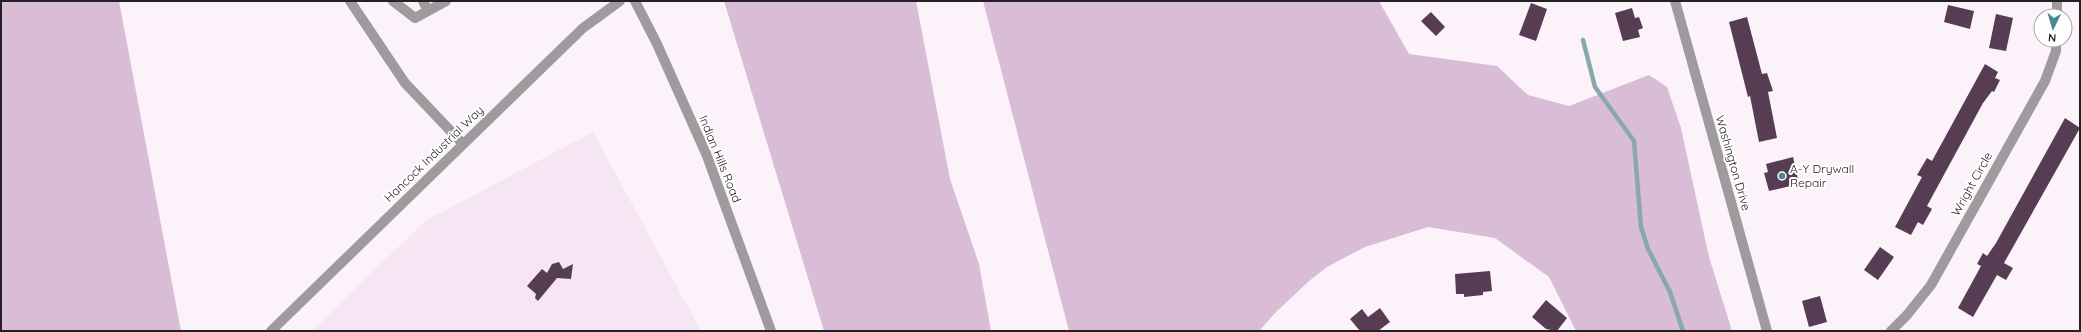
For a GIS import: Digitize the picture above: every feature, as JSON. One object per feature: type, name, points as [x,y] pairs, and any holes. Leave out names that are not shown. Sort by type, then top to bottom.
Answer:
[{"type":"street","points":[[350,1],[405,83],[463,144]]},
{"type":"street","points":[[393,1],[415,18],[446,1]]},
{"type":"street","points":[[423,1],[428,11]]},
{"type":"street","name":"Hancock Industrial Way","points":[[271,331],[583,28],[620,1]]},
{"type":"street","name":"Indian Hills Road","points":[[635,1],[657,44],[707,156],[772,331]]},
{"type":"street","name":"Washington Drive","points":[[1675,1],[1767,331]]},
{"type":"street","name":"Wright Circle","points":[[1891,331],[1931,285],[2045,81],[2056,48]]},
{"type":"shaded area","points":[[1,1],[119,1],[181,331],[1,331]]},
{"type":"shaded area","points":[[724,1],[916,1],[950,179],[979,264],[991,331],[824,331]]},
{"type":"shaded area","points":[[983,1],[1379,1],[1409,54],[1497,66],[1528,95],[1569,106],[1649,75],[1667,87],[1681,128],[1709,257],[1732,331],[1576,331],[1549,277],[1495,238],[1428,227],[1365,247],[1327,267],[1309,281],[1275,313],[1259,331],[1069,331]]},
{"type":"shaded area","points":[[593,132],[701,331],[312,331],[425,221]]},
{"type":"building","points":[[1531,3],[1547,9],[1536,41],[1519,35]]},
{"type":"building","points":[[1948,5],[1974,11],[1970,29],[1944,22]]},
{"type":"building","points":[[1632,8],[1635,18],[1639,17],[1643,28],[1638,30],[1640,37],[1623,41],[1615,13]]},
{"type":"building","points":[[1431,12],[1445,27],[1436,36],[1421,21]]},
{"type":"building","points":[[1996,14],[2013,18],[2006,51],[1989,48]]},
{"type":"building","points":[[1747,17],[1762,74],[1767,73],[1773,91],[1768,92],[1777,138],[1759,142],[1750,96],[1748,97],[1729,22]]},
{"type":"building","points":[[1985,64],[1998,72],[1995,78],[2000,80],[1994,92],[1992,91],[1983,103],[1927,206],[1932,209],[1923,225],[1918,222],[1911,235],[1895,227],[1922,177],[1917,175],[1927,158],[1932,161]]},
{"type":"building","points":[[2065,118],[2080,128],[2004,263],[2013,268],[2006,280],[1997,275],[1973,317],[1958,308],[1981,266],[1977,264],[1983,253],[1987,256],[1996,243]]},
{"type":"building","name":"A-Y Drywall Repair","points":[[1793,157],[1799,184],[1769,191],[1764,173],[1768,172],[1766,164]]},
{"type":"building","points":[[1880,247],[1894,257],[1878,280],[1864,270]]},
{"type":"building","points":[[559,262],[563,269],[573,264],[571,279],[557,278],[538,301],[535,298],[536,294],[527,286],[542,269],[547,273],[552,264]]},
{"type":"building","points":[[1490,271],[1492,291],[1483,292],[1483,295],[1464,297],[1464,294],[1456,294],[1455,274]]},
{"type":"building","points":[[1820,296],[1827,322],[1809,327],[1802,301]]},
{"type":"building","points":[[1546,300],[1567,318],[1557,331],[1546,329],[1532,317]]},
{"type":"building","points":[[1380,308],[1390,322],[1378,331],[1360,331],[1350,319],[1362,309],[1368,317]]},
{"type":"waterway","points":[[1583,40],[1595,87],[1634,141],[1641,227],[1648,249],[1670,292],[1683,331]]},
{"type":"place","name":"A-Y Drywall Repair","points":[[1782,176]]}]
